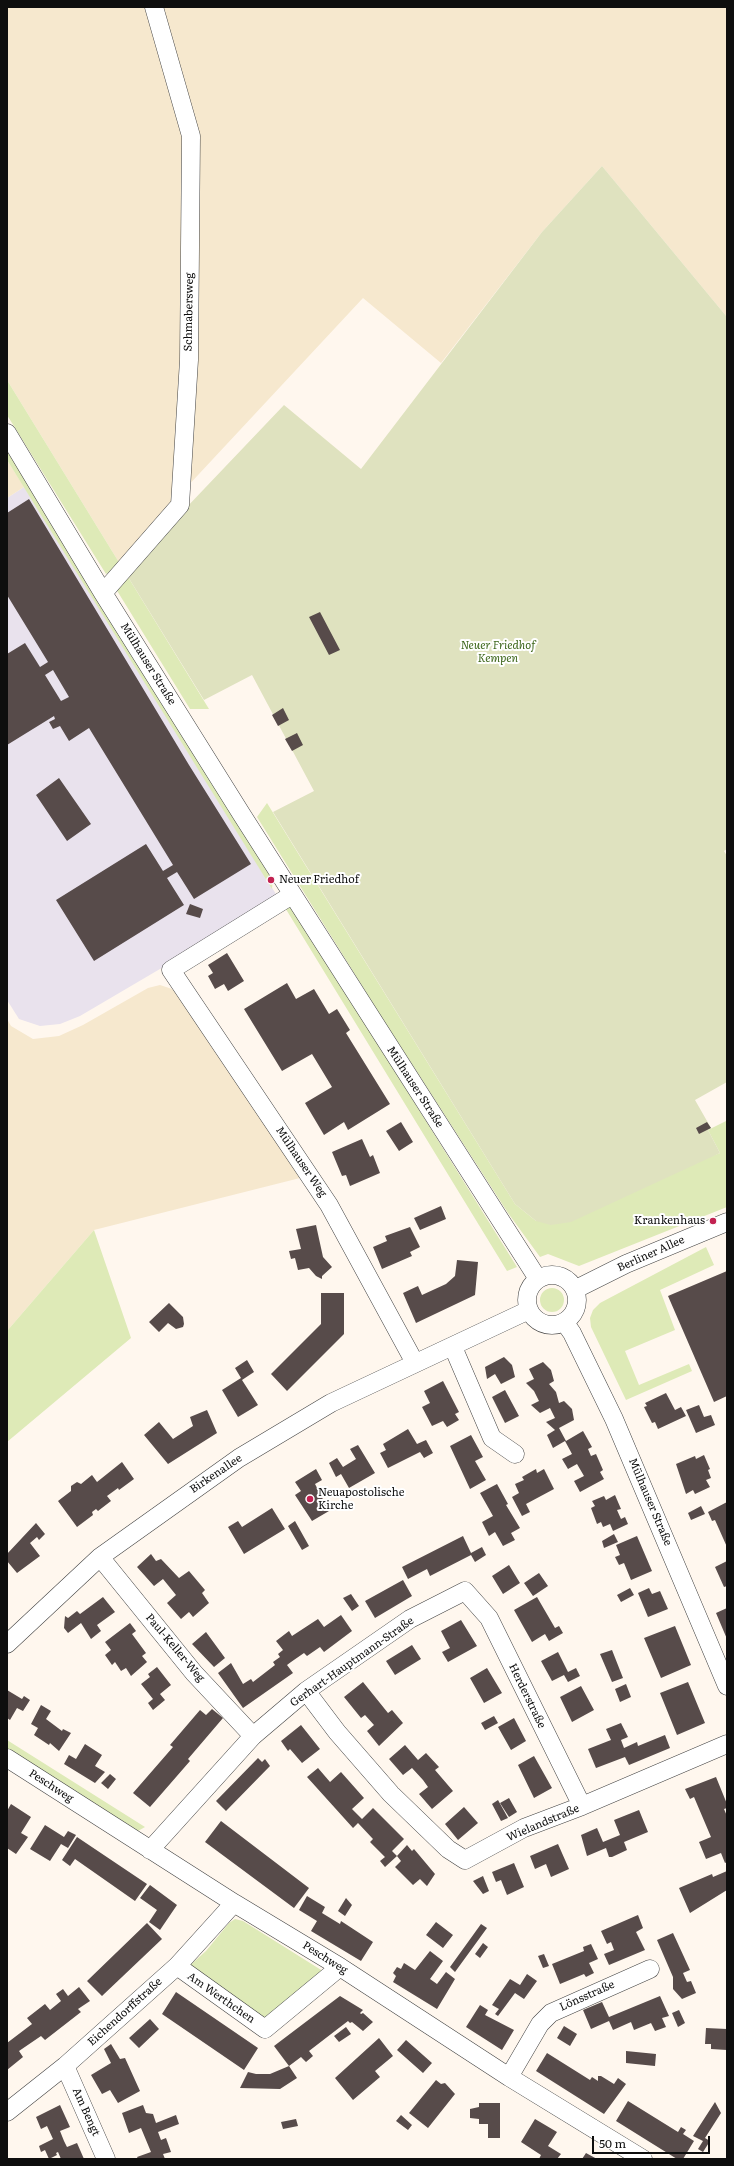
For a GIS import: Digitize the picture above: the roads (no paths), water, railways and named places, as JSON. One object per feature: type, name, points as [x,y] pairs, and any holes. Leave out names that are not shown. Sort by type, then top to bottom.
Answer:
[{"type":"street","name":"Schmabersweg","points":[[103,593],[180,505],[189,360],[191,136],[154,7]]},
{"type":"street","name":"Mülhauser Straße","points":[[7,432],[103,593],[292,895],[538,1279]]},
{"type":"street","name":"Mülhauser Weg","points":[[292,895],[171,970],[329,1204],[415,1363]]},
{"type":"street","name":"Berliner Allee","points":[[576,1289],[640,1258],[727,1222]]},
{"type":"street","points":[[551,1275],[559,1275],[566,1278],[576,1289],[578,1304],[575,1312],[565,1323],[548,1326],[537,1320],[529,1310],[527,1302],[528,1293],[538,1279],[551,1275]]},
{"type":"street","name":"Birkenallee","points":[[7,1644],[100,1557],[239,1458],[331,1402],[453,1347],[529,1310]]},
{"type":"street","name":"Mülhauser Straße","points":[[565,1323],[572,1333],[614,1419],[727,1686]]},
{"type":"street","points":[[453,1347],[492,1438],[515,1454]]},
{"type":"street","name":"Paul-Keller-Weg","points":[[100,1557],[194,1673],[253,1736]]},
{"type":"street","name":"Gerhart-Hauptmann-Straße","points":[[150,1850],[253,1736],[306,1691],[410,1620],[465,1591]]},
{"type":"street","name":"Herderstraße","points":[[465,1591],[489,1618],[582,1806]]},
{"type":"street","name":"Wielandstraße","points":[[306,1691],[337,1732],[391,1794],[448,1849],[465,1860],[524,1828],[582,1806],[727,1744]]},
{"type":"street","name":"Peschweg","points":[[7,1758],[234,1903],[340,1967],[509,2077],[643,2159]]},
{"type":"street","name":"Eichendorffstraße","points":[[7,2112],[65,2066],[177,1966],[234,1903]]},
{"type":"street","name":"Am Werthchen","points":[[177,1966],[265,2029],[340,1967]]},
{"type":"street","name":"Lönsstraße","points":[[509,2077],[540,2024],[551,2013],[650,1969]]},
{"type":"street","name":"Am Bengt","points":[[65,2066],[106,2159]]},
{"type":"place","name":"Neuer Friedhof","points":[[271,880]]},
{"type":"place","name":"Krankenhaus","points":[[713,1221]]},
{"type":"place","name":"Neuapostolische Kirche","points":[[310,1499]]},
{"type":"park label","name":"Neuer Friedhof Kempen","points":[[498,652]]}]
